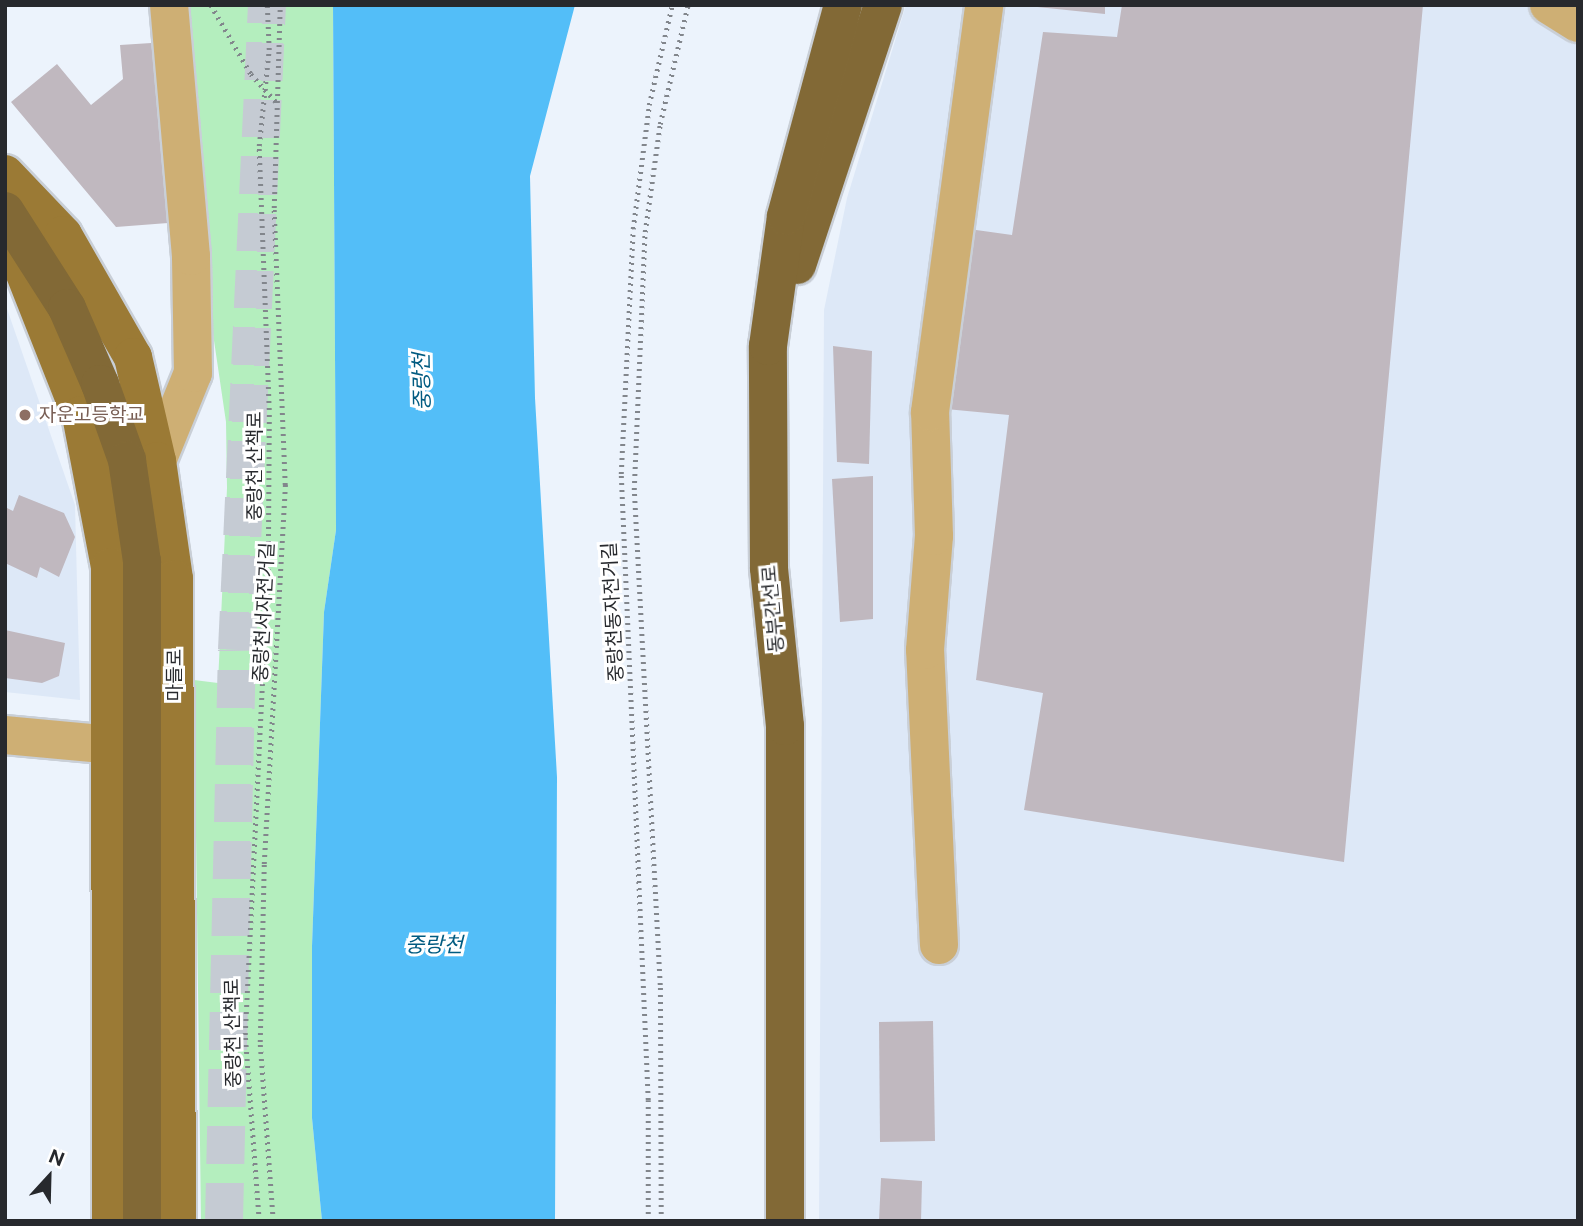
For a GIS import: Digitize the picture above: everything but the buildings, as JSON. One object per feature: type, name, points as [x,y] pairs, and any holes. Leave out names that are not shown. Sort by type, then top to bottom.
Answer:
[{"type":"highway","name":"동부간선로","points":[[785,1221],[785,726],[769,568],[768,346],[786,216],[843,5]]},
{"type":"highway","points":[[768,346],[883,5]]},
{"type":"highway","points":[[5,211],[67,308],[100,384],[127,460],[142,561],[142,1221]]},
{"type":"main road","name":"마들로","points":[[5,174],[63,235],[133,357],[157,460],[174,579],[177,1221]]},
{"type":"main road","points":[[5,224],[81,415],[99,494],[110,567],[111,1221]]},
{"type":"street","points":[[157,460],[193,373],[191,256],[169,5]]},
{"type":"street","points":[[939,945],[925,650],[934,536],[930,412],[984,5]]},
{"type":"street","points":[[1549,5],[1578,23]]},
{"type":"street","points":[[5,735],[112,745]]},
{"type":"path","points":[[211,5],[276,103]]},
{"type":"path","name":"중랑천 산책로","points":[[259,1221],[245,1034],[268,571],[269,410],[259,146],[265,90],[267,5]]},
{"type":"path","name":"중랑천서자전거길","points":[[273,1221],[260,1042],[264,864],[285,485],[274,208],[280,5]]},
{"type":"path","name":"중랑천동자전거길","points":[[648,1221],[648,1100],[621,474],[633,229],[649,105],[671,5]]},
{"type":"path","points":[[661,1221],[660,985],[634,490],[645,232],[660,124],[688,5]]},
{"type":"shaded area","points":[[906,5],[1578,5],[1578,1221],[819,1221],[824,310],[847,198]]},
{"type":"shaded area","name":"자운고등학교","points":[[5,303],[75,505],[80,700],[5,692]]},
{"type":"green space","points":[[187,5],[333,5],[336,530],[324,612],[312,946],[312,1118],[322,1221],[201,1221],[194,680],[218,683],[227,488],[226,422],[207,293]]},
{"type":"water","name":"중랑천","points":[[333,5],[575,5],[530,176],[535,398],[557,777],[555,1221],[322,1221],[312,1118],[312,946],[324,612],[336,530]]},
{"type":"tunnel","points":[[224,1221],[237,650],[267,5]]},
{"type":"place","name":"자운고등학교","points":[[25,415]]}]
